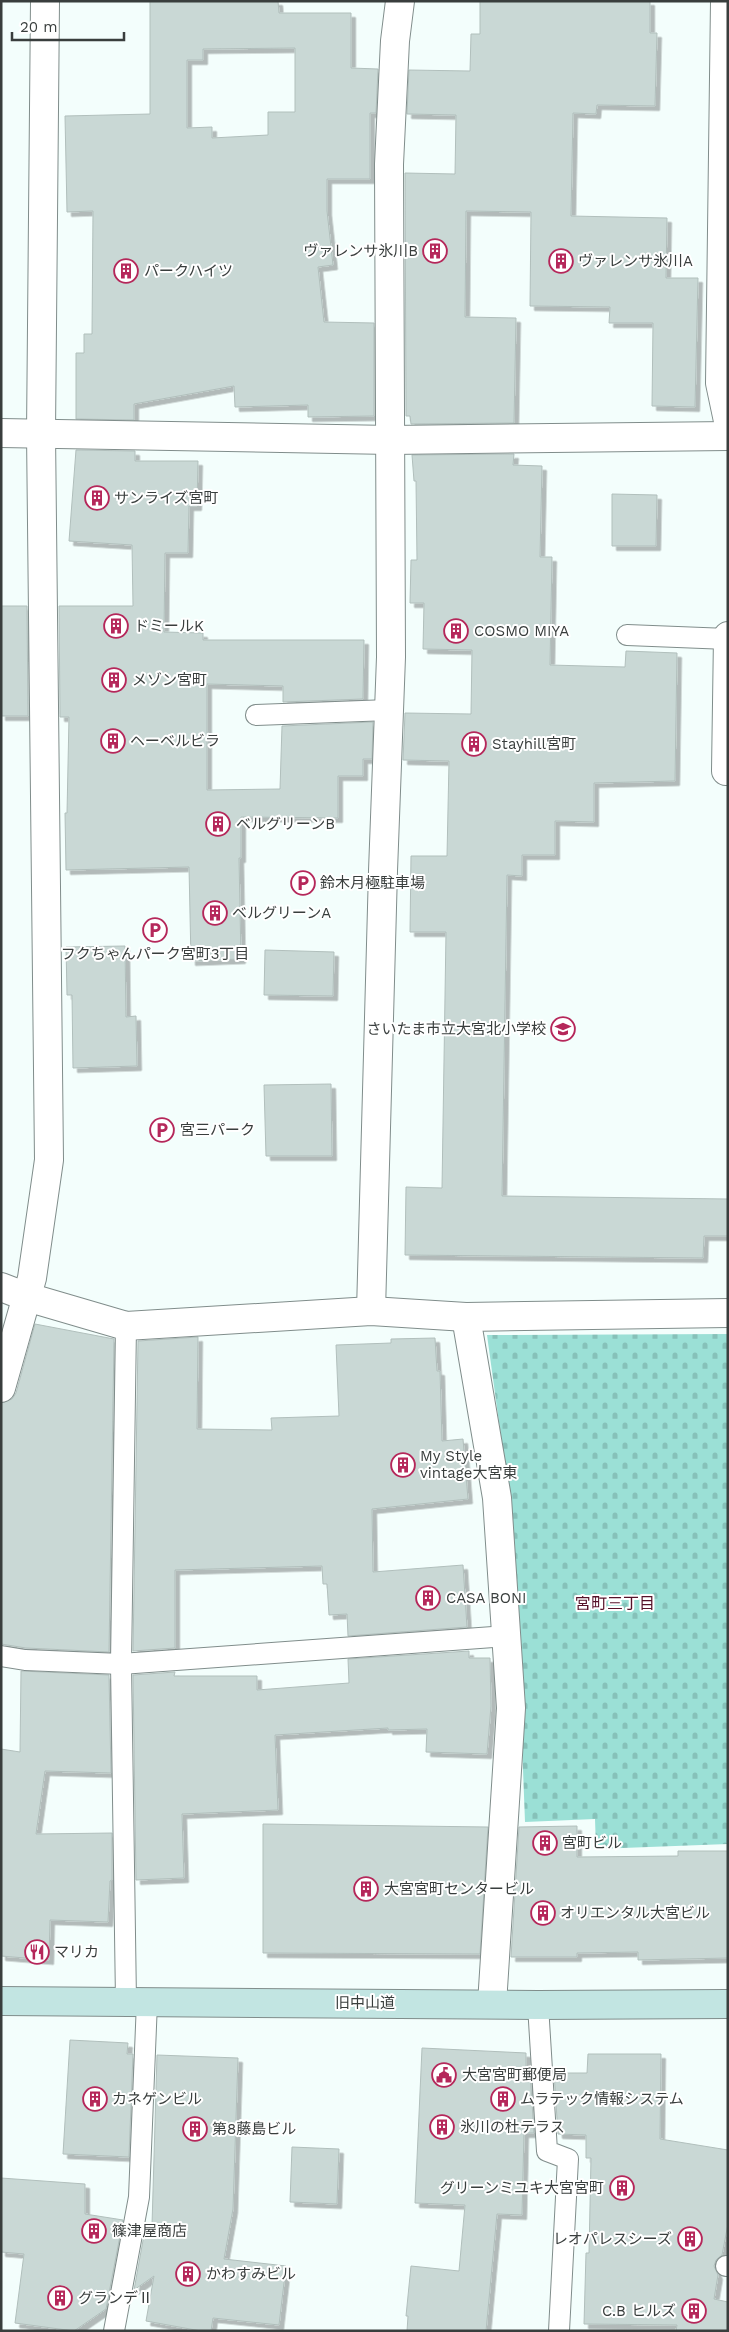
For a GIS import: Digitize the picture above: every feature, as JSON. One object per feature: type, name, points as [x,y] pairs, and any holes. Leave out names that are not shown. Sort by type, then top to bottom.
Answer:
[{"type":"main road","name":"旧中山道","points":[[1,2001],[538,2005],[728,2004]]},
{"type":"street","points":[[1,1388],[32,1278],[49,1160],[41,433],[46,1]]},
{"type":"street","points":[[370,1311],[382,871],[389,710],[391,440],[389,164],[395,41],[400,1]]},
{"type":"street","points":[[725,1],[724,333],[720,383],[728,420]]},
{"type":"street","points":[[1,433],[391,440],[728,436]]},
{"type":"street","points":[[726,771],[728,638]]},
{"type":"street","points":[[1,1287],[27,1297],[126,1326],[370,1311],[466,1318],[728,1313]]},
{"type":"street","points":[[466,1318],[497,1498],[508,1636],[511,1708],[492,2004]]},
{"type":"lane","points":[[627,635],[728,638]]},
{"type":"lane","points":[[256,715],[389,710]]},
{"type":"lane","points":[[114,2331],[139,2197],[136,2002],[121,1664],[126,1326]]},
{"type":"lane","points":[[1,1656],[25,1660],[121,1664],[508,1636]]},
{"type":"lane","points":[[538,2005],[547,2151],[568,2159],[559,2331]]},
{"type":"green space","points":[[728,1334],[728,1844],[596,1849],[595,1819],[525,1822],[514,1532],[487,1335]]},
{"type":"building","points":[[150,1],[278,1],[279,13],[351,13],[351,68],[378,69],[376,113],[370,113],[370,179],[327,179],[327,211],[333,265],[318,267],[324,322],[374,323],[374,416],[308,417],[308,405],[235,407],[234,386],[134,404],[134,420],[76,419],[76,353],[84,353],[84,334],[92,334],[93,211],[67,212],[65,116],[150,114]],"holes":[[[295,48],[295,112],[268,112],[268,135],[212,138],[212,127],[187,128],[187,60],[203,60],[203,49]]]},
{"type":"building","points":[[480,1],[650,1],[650,33],[657,33],[655,106],[597,105],[596,114],[573,113],[571,216],[667,218],[666,278],[698,278],[695,407],[652,406],[653,323],[609,323],[610,307],[530,306],[531,212],[466,211],[465,317],[516,318],[514,423],[411,424],[410,416],[406,416],[405,173],[455,174],[456,115],[407,114],[409,70],[470,71],[471,34],[480,34]]},
{"type":"building","points":[[76,450],[135,451],[135,461],[198,461],[197,506],[189,506],[188,553],[165,553],[164,632],[203,633],[203,640],[364,640],[363,699],[283,702],[283,686],[207,684],[207,790],[280,789],[282,726],[373,722],[372,759],[363,759],[363,776],[338,776],[338,818],[241,817],[241,858],[239,858],[241,959],[191,961],[189,867],[66,870],[65,813],[67,813],[69,717],[60,717],[59,606],[133,606],[132,545],[69,541]]},
{"type":"building","points":[[514,454],[513,465],[542,466],[540,557],[552,557],[550,665],[625,667],[626,651],[677,653],[675,781],[594,783],[594,822],[555,821],[555,855],[522,855],[522,876],[507,875],[502,1196],[728,1199],[728,1236],[704,1236],[703,1258],[405,1255],[406,1187],[442,1188],[446,932],[410,932],[411,856],[447,856],[449,761],[403,760],[405,713],[471,714],[472,650],[423,649],[424,603],[410,603],[411,560],[417,560],[416,481],[414,481],[412,455]]},
{"type":"building","points":[[612,494],[657,495],[656,546],[612,546]]},
{"type":"building","points":[[1,606],[27,606],[28,716],[1,716]]},
{"type":"building","points":[[125,946],[126,1017],[136,1016],[137,1066],[73,1068],[72,995],[67,995],[66,947]]},
{"type":"building","points":[[265,950],[334,952],[333,996],[264,995]]},
{"type":"building","points":[[331,1084],[332,1156],[266,1156],[264,1085]]},
{"type":"building","points":[[35,1324],[114,1339],[109,1652],[26,1648],[1,1644],[1,1403],[12,1399],[16,1393]]},
{"type":"building","points":[[198,1337],[197,1429],[272,1430],[271,1418],[339,1416],[336,1345],[391,1343],[391,1339],[435,1338],[437,1371],[440,1371],[442,1441],[463,1439],[468,1499],[372,1509],[373,1572],[463,1565],[467,1627],[348,1636],[347,1614],[329,1615],[327,1584],[323,1584],[322,1566],[175,1570],[175,1648],[133,1651],[138,1341]]},
{"type":"building","points":[[469,1651],[469,1658],[490,1658],[491,1706],[487,1754],[426,1752],[427,1729],[388,1730],[388,1728],[275,1735],[278,1810],[182,1814],[184,1878],[136,1880],[133,1675],[175,1672],[174,1676],[257,1676],[257,1690],[349,1683],[348,1659]]},
{"type":"building","points":[[21,1671],[109,1675],[111,1773],[45,1771],[36,1834],[112,1833],[112,1880],[110,1881],[108,1922],[50,1920],[49,1960],[1,1956],[1,1749],[20,1752]]},
{"type":"building","name":"大宮宮町センタービル","points":[[263,1824],[488,1827],[480,1954],[263,1953]]},
{"type":"building","points":[[577,1826],[577,1857],[678,1856],[678,1851],[728,1851],[728,1958],[638,1960],[638,1952],[577,1953],[577,1957],[511,1957],[519,1827]]},
{"type":"building","name":"カネゲンビル","points":[[70,2040],[128,2043],[127,2054],[133,2054],[129,2157],[63,2154]]},
{"type":"building","points":[[422,2048],[526,2053],[526,2072],[530,2072],[534,2133],[524,2133],[522,2215],[497,2214],[486,2331],[407,2331],[408,2316],[406,2316],[411,2266],[459,2271],[465,2205],[415,2203]]},
{"type":"building","points":[[588,2054],[661,2054],[660,2139],[728,2150],[728,2224],[722,2255],[716,2260],[714,2266],[718,2275],[714,2299],[728,2302],[728,2331],[676,2331],[677,2325],[584,2324],[586,2253],[589,2253],[591,2158],[586,2158],[586,2135],[558,2134],[554,2073],[587,2073]]},
{"type":"building","points":[[157,2055],[238,2058],[233,2209],[224,2259],[286,2266],[279,2325],[213,2318],[211,2331],[201,2331],[146,2321],[154,2276],[134,2290],[146,2224],[152,2225]]},
{"type":"building","points":[[292,2147],[339,2149],[337,2204],[290,2202]]},
{"type":"building","points":[[1,2178],[85,2184],[85,2214],[123,2220],[106,2309],[74,2331],[15,2323],[24,2254],[1,2252]]},
{"type":"place","name":"ヴァレンサ氷川B","points":[[435,251]]},
{"type":"place","name":"ヴァレンサ氷川A","points":[[561,261]]},
{"type":"place","name":"パークハイツ","points":[[126,271]]},
{"type":"place","name":"サンライズ宮町","points":[[97,498]]},
{"type":"place","name":"ドミールK","points":[[116,626]]},
{"type":"place","name":"COSMO MIYA","points":[[456,631]]},
{"type":"place","name":"メゾン宮町","points":[[114,680]]},
{"type":"place","name":"ヘーベルビラ","points":[[113,741]]},
{"type":"place","name":"Stayhill宮町","points":[[474,744]]},
{"type":"place","name":"ベルグリーンB","points":[[218,824]]},
{"type":"place","name":"鈴木月極駐車場","points":[[303,883]]},
{"type":"place","name":"ベルグリーンA","points":[[215,913]]},
{"type":"place","name":"フクちゃんパーク宮町3丁目","points":[[155,930]]},
{"type":"place","name":"さいたま市立大宮北小学校","points":[[563,1029]]},
{"type":"place","name":"宮三パーク","points":[[162,1130]]},
{"type":"place","name":"My Style vintage大宮東","points":[[403,1465]]},
{"type":"place","name":"CASA BONI","points":[[428,1598]]},
{"type":"place","name":"宮町ビル","points":[[545,1843]]},
{"type":"place","name":"大宮宮町センタービル","points":[[366,1889]]},
{"type":"place","name":"オリエンタル大宮ビル","points":[[543,1913]]},
{"type":"place","name":"マリカ","points":[[37,1952]]},
{"type":"place","name":"大宮宮町郵便局","points":[[444,2075]]},
{"type":"place","name":"カネゲンビル","points":[[95,2099]]},
{"type":"place","name":"ムラテック情報システム","points":[[503,2099]]},
{"type":"place","name":"氷川の杜テラス","points":[[442,2127]]},
{"type":"place","name":"第8藤島ビル","points":[[195,2129]]},
{"type":"place","name":"グリーンミユキ大宮宮町","points":[[622,2188]]},
{"type":"place","name":"篠津屋商店","points":[[94,2231]]},
{"type":"place","name":"レオパレスシーズ","points":[[690,2239]]},
{"type":"place","name":"かわすみビル","points":[[188,2274]]},
{"type":"place","name":"グランデⅡ","points":[[60,2298]]},
{"type":"place","name":"C.B ヒルズ","points":[[694,2311]]},
{"type":"district","name":"宮町三丁目","points":[[615,1603]]}]
